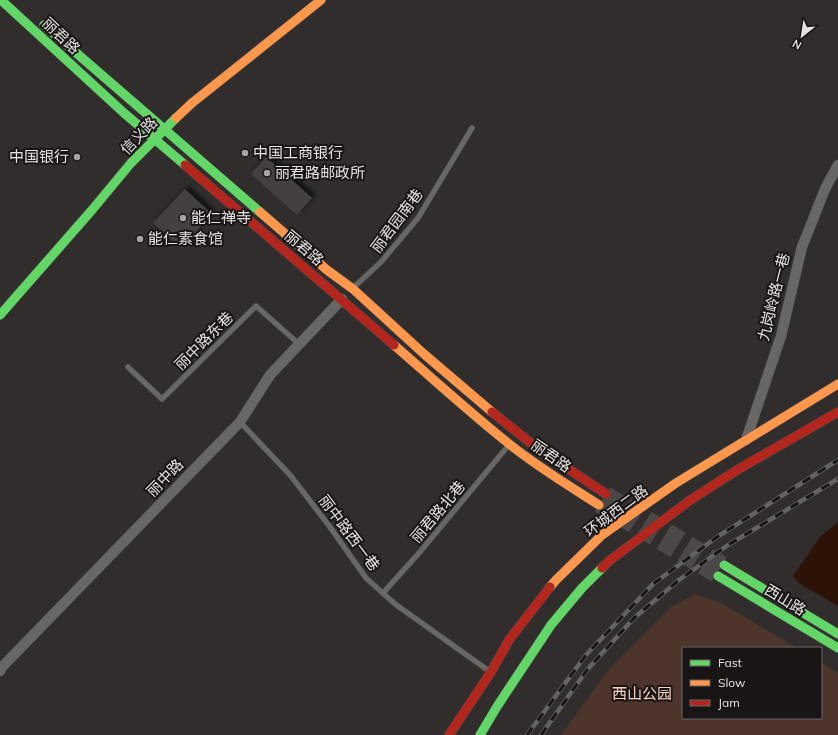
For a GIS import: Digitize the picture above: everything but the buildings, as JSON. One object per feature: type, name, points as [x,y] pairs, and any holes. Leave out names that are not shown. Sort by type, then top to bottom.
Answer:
[{"type":"main road","name":"丽君路","points":[[1,0],[124,113],[342,299],[441,387],[509,444],[599,505]]},
{"type":"main road","name":"信义路","points":[[0,315],[131,163],[154,139],[192,103],[321,0]]},
{"type":"main road","name":"丽君路","points":[[40,21],[327,270],[352,289],[424,354],[514,430],[537,448],[606,494]]},
{"type":"main road","name":"环城西二路","points":[[448,735],[491,672],[509,640],[556,580],[602,535],[676,483],[838,384]]},
{"type":"main road","points":[[480,735],[498,705],[551,626],[582,588],[609,561],[689,501],[736,470],[838,412]]},
{"type":"main road","name":"西山路","points":[[724,565],[838,634]]},
{"type":"main road","name":"西山路","points":[[718,576],[838,648]]},
{"type":"street","name":"九岗岭路一巷","points":[[746,440],[781,336],[802,247],[825,189],[838,165]]},
{"type":"street","name":"丽中路","points":[[0,671],[3,666],[240,422],[270,375],[342,299]]},
{"type":"lane","name":"丽君园南巷","points":[[342,299],[382,262],[418,218],[472,128]]},
{"type":"lane","name":"丽中路东巷","points":[[128,367],[162,399],[256,306],[299,344]]},
{"type":"lane","name":"丽中路西一巷","points":[[240,422],[291,476],[330,527],[366,578],[395,604],[491,672]]},
{"type":"lane","name":"丽君路北巷","points":[[383,593],[419,553],[509,444]]},
{"type":"green space","name":"西山公园","points":[[695,594],[721,603],[795,647],[682,647],[682,719],[822,719],[822,663],[838,673],[838,735],[561,735],[609,669],[671,607]]},
{"type":"shaded area","points":[[838,522],[838,606],[800,584],[793,576],[820,537]]},
{"type":"tunnel","points":[[606,494],[724,565]]},
{"type":"tunnel","points":[[599,505],[718,576]]},
{"type":"railway","points":[[527,735],[586,655],[653,584],[717,537],[838,460]]},
{"type":"railway","points":[[541,735],[587,670],[634,618],[679,580],[728,545],[838,479]]},
{"type":"traffic: fast","points":[[1,0],[124,113],[185,165]]},
{"type":"traffic: fast","points":[[44,25],[260,212]]},
{"type":"traffic: fast","points":[[0,315],[131,163],[176,118]]},
{"type":"traffic: fast","points":[[724,565],[838,634]]},
{"type":"traffic: fast","points":[[480,735],[551,625],[582,588],[602,568]]},
{"type":"traffic: fast","points":[[718,576],[838,648]]},
{"type":"traffic: slow","points":[[176,118],[192,103],[321,0]]},
{"type":"traffic: slow","points":[[260,212],[327,270],[353,289],[424,354],[492,412]]},
{"type":"traffic: slow","points":[[394,345],[493,431],[530,460],[599,505]]},
{"type":"traffic: slow","points":[[550,587],[602,535],[676,483],[838,384]]},
{"type":"traffic: jam","points":[[185,165],[394,345]]},
{"type":"traffic: jam","points":[[492,412],[537,448],[606,494]]},
{"type":"traffic: jam","points":[[602,568],[609,561],[689,501],[737,470],[838,412]]},
{"type":"traffic: jam","points":[[449,735],[491,672],[509,640],[550,587]]},
{"type":"place","name":"中国工商银行","points":[[245,153]]},
{"type":"place","name":"中国银行","points":[[77,157]]},
{"type":"place","name":"丽君路邮政所","points":[[267,173]]},
{"type":"place","name":"能仁禅寺","points":[[183,218]]},
{"type":"place","name":"能仁素食馆","points":[[140,239]]}]
